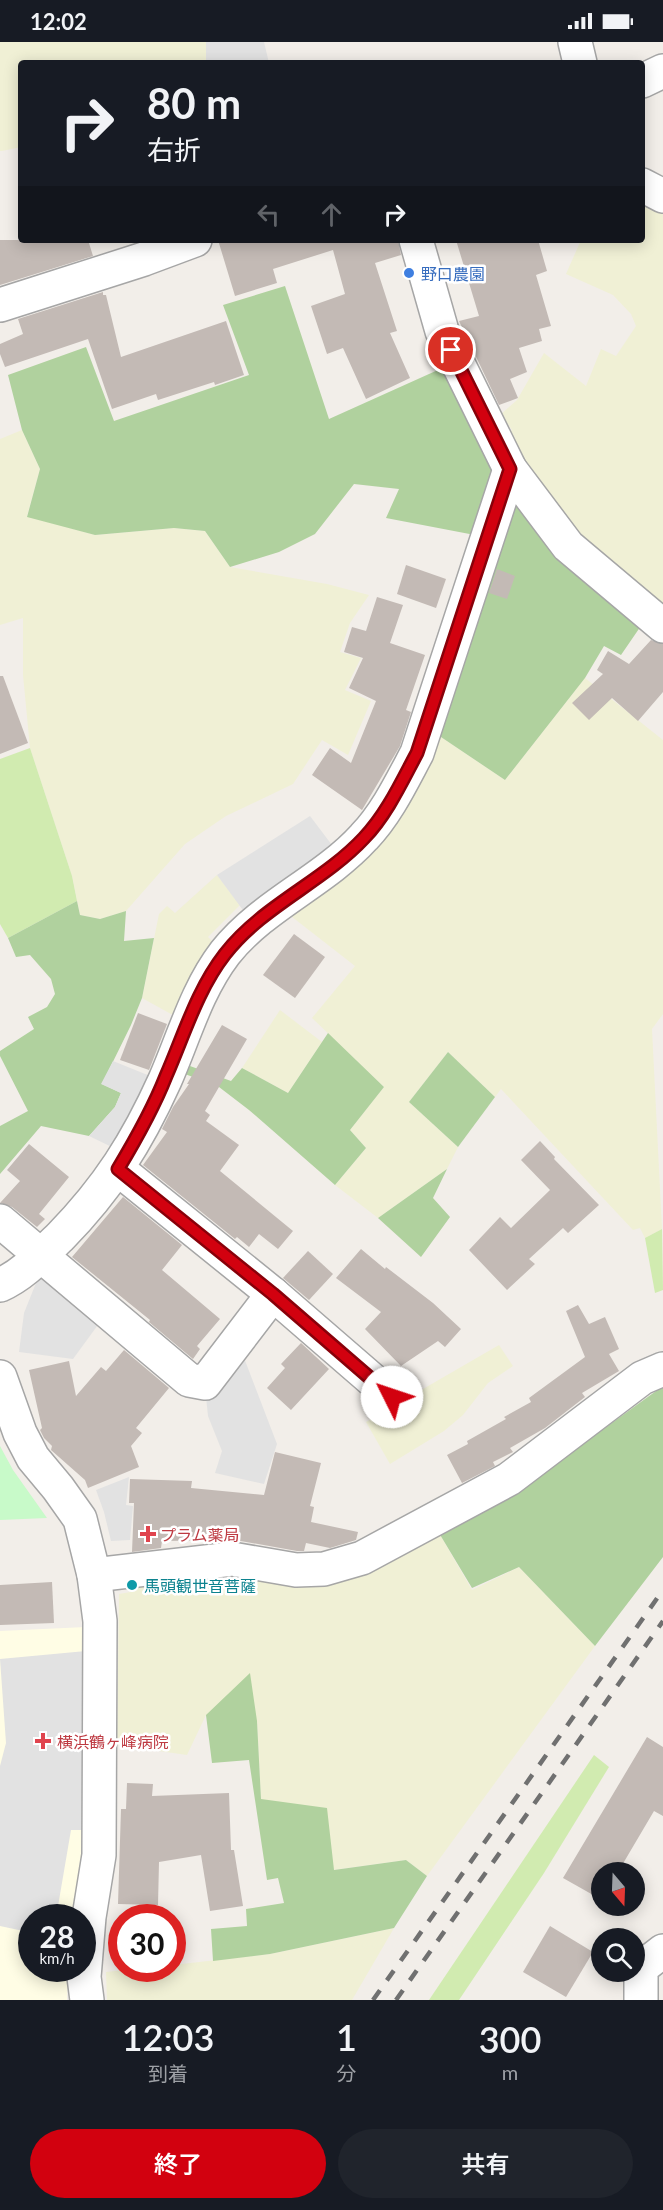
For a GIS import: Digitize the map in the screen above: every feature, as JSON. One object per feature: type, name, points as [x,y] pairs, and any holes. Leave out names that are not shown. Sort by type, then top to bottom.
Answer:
[{"type":"street","points":[[575,42],[579,60]]},
{"type":"street","points":[[645,80],[663,71]]},
{"type":"street","points":[[645,186],[663,196]]},
{"type":"street","points":[[0,305],[187,243]]},
{"type":"street","points":[[417,243],[442,331],[510,469],[567,546],[663,626]]},
{"type":"street","points":[[0,1285],[10,1281],[40,1256],[80,1217],[118,1169],[142,1129],[207,981],[226,952],[254,924],[318,877],[365,837],[395,795],[417,753],[510,469]]},
{"type":"street","points":[[118,1169],[273,1294],[392,1397]]},
{"type":"street","points":[[0,1221],[189,1380],[205,1383],[273,1294]]},
{"type":"street","points":[[94,1575],[232,1559],[296,1570],[324,1569],[362,1558],[509,1479],[642,1378],[663,1369]]},
{"type":"street","points":[[0,1377],[20,1433],[33,1458],[80,1519],[94,1575],[100,1621],[99,1855],[88,1917],[84,1977],[87,2000]]},
{"type":"street","points":[[641,2000],[641,1968],[663,1951]]},
{"type":"shaded area","points":[[206,42],[264,42],[268,60],[206,60]]},
{"type":"shaded area","points":[[310,816],[338,853],[248,917],[217,875]]},
{"type":"shaded area","points":[[113,1061],[155,1078],[118,1150],[89,1136],[115,1107],[121,1093],[101,1084]]},
{"type":"shaded area","points":[[40,1273],[103,1318],[73,1359],[19,1352],[24,1313]]},
{"type":"shaded area","points":[[241,1350],[277,1444],[264,1484],[215,1473],[222,1451],[208,1416],[206,1397]]},
{"type":"shaded area","points":[[129,1477],[126,1505],[133,1506],[130,1540],[111,1541],[96,1490]]},
{"type":"shaded area","name":"横浜鶴ヶ峰病院","points":[[86,1627],[85,1853],[77,1904],[18,1904],[18,1982],[68,1982],[67,2000],[0,2000],[0,1631]]},
{"type":"shaded area","name":"横浜鶴ヶ峰病院","points":[[86,1651],[85,1830],[71,1830],[58,1904],[18,1904],[18,1930],[0,1926],[0,1766],[6,1743],[0,1659]]},
{"type":"green space","points":[[0,42],[206,42],[206,60],[18,60],[18,148],[0,151]]},
{"type":"green space","points":[[645,199],[663,208],[663,616],[611,577],[504,436],[512,430],[501,414],[517,400],[544,353],[586,386],[601,349],[616,356],[636,326],[631,314],[613,295],[566,274],[580,243],[645,243]]},
{"type":"green space","points":[[285,286],[329,419],[449,365],[502,469],[480,536],[386,518],[399,489],[354,484],[315,534],[279,552],[230,567],[205,531],[174,528],[95,535],[27,517],[40,469],[22,430],[8,375],[86,347],[114,421],[249,375],[223,305]]},
{"type":"green space","points":[[22,430],[40,469],[27,516],[95,535],[174,528],[205,531],[230,567],[327,584],[369,595],[350,623],[340,652],[361,658],[345,690],[371,701],[348,755],[322,740],[293,784],[226,816],[185,844],[126,911],[100,919],[80,915],[72,876],[30,748],[23,675],[23,618],[0,625],[0,439]]},
{"type":"green space","points":[[514,484],[645,620],[621,655],[604,646],[585,678],[505,780],[438,735]]},
{"type":"green space","points":[[585,678],[663,740],[663,1014],[652,1029],[662,1229],[645,1238],[640,1228],[633,1230],[501,1089],[495,1097],[448,1052],[409,1102],[458,1147],[447,1169],[378,1218],[335,1185],[366,1148],[350,1130],[384,1087],[312,1018],[355,966],[287,913],[438,735],[505,780]]},
{"type":"green space","points":[[30,748],[72,876],[77,901],[8,938],[0,924],[0,759]]},
{"type":"green space","points":[[217,875],[240,905],[208,937],[217,946],[180,1019],[142,998],[159,914],[167,906],[175,913]]},
{"type":"green space","points":[[77,901],[80,915],[100,919],[126,911],[124,941],[154,938],[142,998],[102,1084],[121,1093],[115,1107],[89,1136],[41,1126],[0,1174],[0,1126],[28,1111],[0,1056],[0,1051],[34,1029],[28,1017],[47,1007],[55,994],[51,979],[30,955],[16,957],[8,938]]},
{"type":"green space","points":[[280,1010],[322,1042],[288,1093],[242,1068]]},
{"type":"green space","points":[[328,1033],[384,1087],[350,1130],[366,1148],[335,1185],[219,1087],[185,1074],[190,1066],[231,1081],[242,1068],[288,1093]]},
{"type":"green space","points":[[448,1052],[495,1097],[458,1147],[409,1102]]},
{"type":"green space","points":[[447,1169],[433,1198],[450,1217],[421,1257],[378,1218]]},
{"type":"green space","points":[[662,1229],[663,1290],[655,1293],[645,1238]]},
{"type":"green space","points":[[499,1345],[513,1366],[488,1383],[463,1415],[444,1431],[390,1464],[366,1422]]},
{"type":"green space","points":[[663,1386],[663,1557],[595,1646],[519,1567],[472,1588],[439,1533],[533,1480]]},
{"type":"green space","points":[[0,1446],[13,1470],[47,1518],[0,1520]]},
{"type":"green space","points":[[439,1533],[472,1590],[519,1567],[595,1646],[427,1876],[406,1860],[333,1870],[261,1799],[257,1721],[206,1715],[187,1755],[117,1745],[119,1594],[136,1591],[143,1580],[236,1574],[311,1587],[341,1581],[366,1571]]},
{"type":"green space","points":[[250,1673],[257,1721],[261,1799],[327,1808],[334,1870],[406,1860],[427,1876],[394,1928],[270,1954],[213,1961],[211,1929],[247,1926],[246,1909],[284,1903],[278,1878],[267,1880],[249,1760],[212,1763],[206,1715]]},
{"type":"green space","points":[[594,1755],[609,1767],[544,1873],[459,2000],[429,2000]]},
{"type":"green space","points":[[394,1928],[352,2000],[107,2000],[106,1972],[108,1972],[108,1982],[186,1982],[186,1964],[270,1954]]},
{"type":"building","points":[[0,240],[18,240],[18,243],[89,243],[93,256],[0,285]]},
{"type":"building","points":[[219,243],[399,243],[401,255],[375,263],[397,331],[390,333],[410,378],[366,399],[343,348],[327,354],[311,306],[345,294],[333,250],[273,269],[277,283],[235,296]]},
{"type":"building","points":[[457,243],[539,243],[547,271],[536,275],[551,326],[539,329],[542,341],[519,348],[527,372],[510,379],[518,398],[499,405],[459,321],[479,316]]},
{"type":"building","points":[[103,292],[103,295],[106,295],[121,357],[226,321],[244,375],[158,400],[156,394],[112,409],[88,339],[5,367],[0,354],[0,344],[23,334],[18,319]]},
{"type":"building","points":[[406,565],[446,579],[436,608],[397,594]]},
{"type":"building","points":[[497,569],[515,576],[507,599],[489,593]]},
{"type":"building","points":[[377,597],[403,605],[390,643],[425,655],[406,710],[411,712],[400,746],[362,810],[312,775],[330,748],[351,763],[376,701],[349,688],[363,658],[344,652],[352,627],[366,631]]},
{"type":"building","points":[[651,640],[663,644],[663,692],[638,721],[612,698],[589,720],[572,703],[603,674],[597,670],[608,651],[629,664]]},
{"type":"building","points":[[0,676],[3,676],[28,743],[0,754]]},
{"type":"building","points":[[294,934],[325,957],[295,998],[263,975]]},
{"type":"building","points":[[138,1013],[167,1024],[149,1070],[120,1060]]},
{"type":"building","points":[[222,1025],[247,1039],[205,1111],[210,1115],[206,1121],[239,1145],[220,1171],[293,1231],[278,1249],[259,1234],[249,1247],[237,1237],[235,1239],[143,1165],[167,1132],[162,1129],[173,1107],[189,1084],[187,1084]]},
{"type":"building","points":[[540,1141],[555,1157],[554,1159],[599,1205],[568,1233],[563,1228],[529,1259],[535,1264],[507,1290],[469,1250],[500,1217],[511,1228],[550,1190],[521,1160]]},
{"type":"building","points":[[29,1144],[69,1177],[39,1214],[45,1219],[37,1227],[12,1207],[0,1203],[20,1181],[7,1170]]},
{"type":"building","points":[[123,1197],[182,1245],[162,1270],[220,1319],[197,1346],[200,1349],[193,1359],[149,1322],[150,1320],[72,1257]]},
{"type":"building","points":[[361,1249],[433,1303],[461,1329],[445,1347],[438,1341],[401,1366],[365,1329],[381,1312],[336,1278]]},
{"type":"building","points":[[308,1251],[333,1274],[309,1300],[283,1278]]},
{"type":"building","points":[[578,1305],[589,1324],[605,1317],[619,1349],[609,1354],[619,1371],[582,1393],[585,1397],[545,1428],[510,1448],[513,1452],[493,1462],[495,1466],[462,1483],[447,1455],[468,1444],[467,1441],[531,1402],[529,1398],[585,1357],[566,1311]]},
{"type":"building","points":[[301,1343],[329,1369],[291,1410],[267,1388],[285,1368],[281,1364]]},
{"type":"building","points":[[124,1350],[169,1388],[136,1428],[142,1433],[131,1446],[139,1467],[88,1488],[85,1480],[51,1450],[52,1446],[40,1430],[42,1428],[29,1370],[69,1361],[76,1396],[101,1367],[106,1371]]},
{"type":"building","points":[[275,1452],[321,1463],[310,1506],[314,1507],[311,1522],[358,1532],[356,1540],[330,1548],[306,1543],[304,1551],[235,1540],[162,1541],[161,1548],[132,1552],[134,1503],[129,1503],[130,1479],[192,1481],[191,1488],[264,1495]]},
{"type":"building","points":[[52,1582],[54,1623],[0,1625],[0,1585]]},
{"type":"building","points":[[647,1737],[663,1747],[663,1816],[654,1811],[624,1862],[591,1862],[591,1894],[563,1878]]},
{"type":"building","points":[[127,1783],[153,1784],[152,1796],[229,1793],[231,1850],[234,1850],[243,1906],[210,1911],[201,1855],[159,1862],[158,1904],[118,1904],[121,1809],[126,1809]]},
{"type":"building","points":[[550,1926],[591,1951],[591,1955],[566,1997],[523,1972]]},
{"type":"railway","points":[[373,2000],[663,1590]]},
{"type":"railway","points":[[396,2000],[663,1621]]},
{"type":"place","name":"野口農園","points":[[409,273]]},
{"type":"place","name":"プラム薬局","points":[[148,1534]]},
{"type":"place","name":"馬頭観世音菩薩","points":[[132,1585]]},
{"type":"place","name":"横浜鶴ヶ峰病院","points":[[43,1741]]},
{"type":"route","points":[[392,1397],[273,1294],[118,1169],[142,1129],[207,981],[226,952],[254,924],[318,877],[365,837],[395,795],[417,753],[510,469],[451,350]]}]
